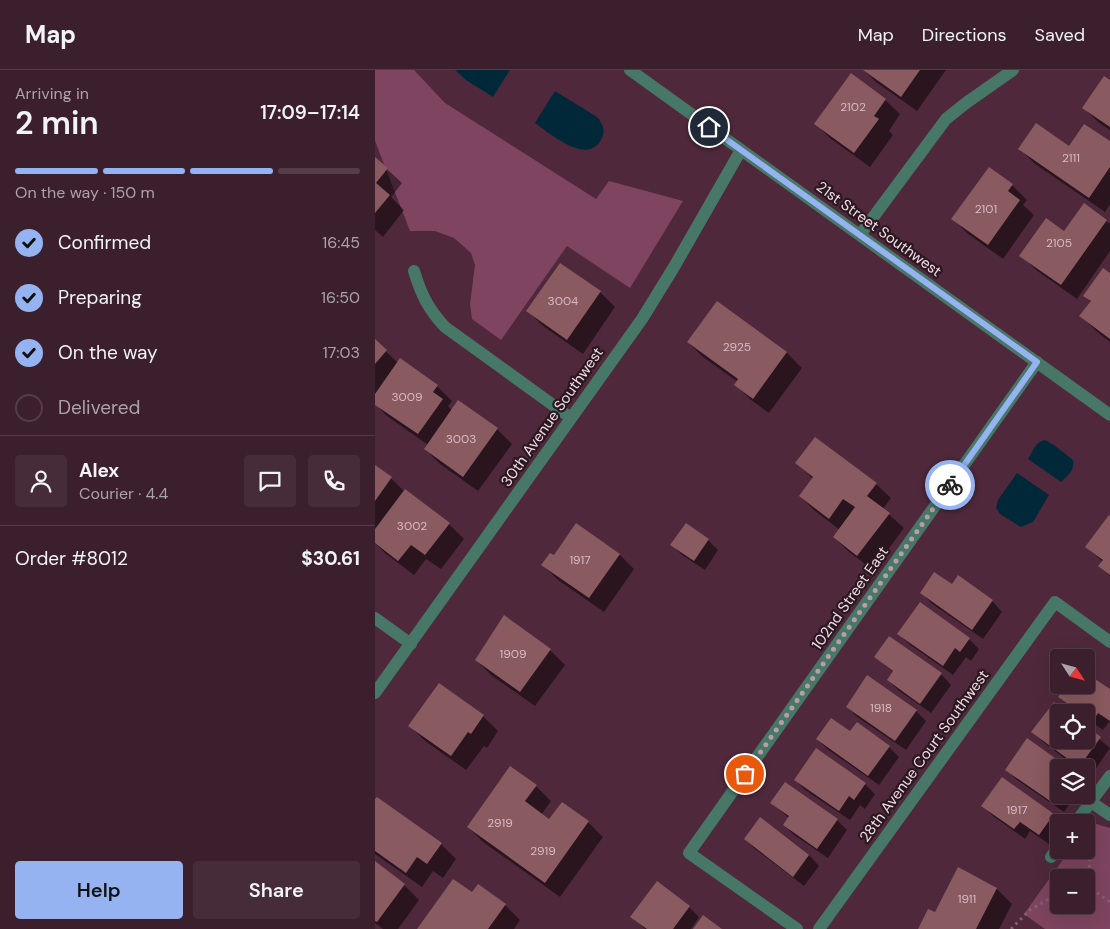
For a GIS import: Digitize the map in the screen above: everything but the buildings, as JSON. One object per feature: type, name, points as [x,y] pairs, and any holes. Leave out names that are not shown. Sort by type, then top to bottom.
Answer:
[{"type":"street","name":"21st Street Southwest","points":[[630,70],[1110,414]]},
{"type":"street","points":[[860,235],[946,119],[1013,70]]},
{"type":"street","name":"30th Avenue Southwest","points":[[375,693],[642,319],[741,150]]},
{"type":"street","points":[[413,271],[432,313],[445,327],[571,418]]},
{"type":"street","name":"102nd Street East","points":[[797,929],[689,853],[1037,362]]},
{"type":"street","name":"28th Avenue Court Southwest","points":[[819,929],[1055,602],[1110,642]]},
{"type":"street","points":[[375,618],[411,644]]},
{"type":"street","points":[[1095,797],[1110,776]]},
{"type":"street","points":[[1094,804],[1110,815]]},
{"type":"path","points":[[1089,869],[1091,804]]},
{"type":"path","points":[[1095,892],[1110,902]]},
{"type":"path","points":[[1011,929],[1030,910],[1050,898]]},
{"type":"shaded area","points":[[375,70],[414,70],[445,103],[596,199],[609,181],[683,201],[630,288],[567,246],[501,340],[472,319],[470,304],[475,265],[471,253],[454,238],[435,231],[410,231],[375,141]]},
{"type":"shaded area","points":[[1095,824],[1110,828],[1110,929],[1045,929],[1024,914],[1050,878],[1050,914],[1095,914],[1095,869],[1056,869],[1064,859],[1095,859]]},
{"type":"water","points":[[455,70],[510,70],[493,97],[466,80]]},
{"type":"water","points":[[555,91],[599,119],[604,132],[596,146],[588,149],[579,149],[569,146],[535,123]]},
{"type":"water","points":[[1045,440],[1073,460],[1072,470],[1061,482],[1028,459],[1037,445]]},
{"type":"water","points":[[1017,473],[1049,495],[1033,522],[1021,527],[1000,514],[996,508],[998,500]]},
{"type":"way so far","points":[[745,774],[950,485]]},
{"type":"route","points":[[709,127],[1037,362],[950,485]]}]
